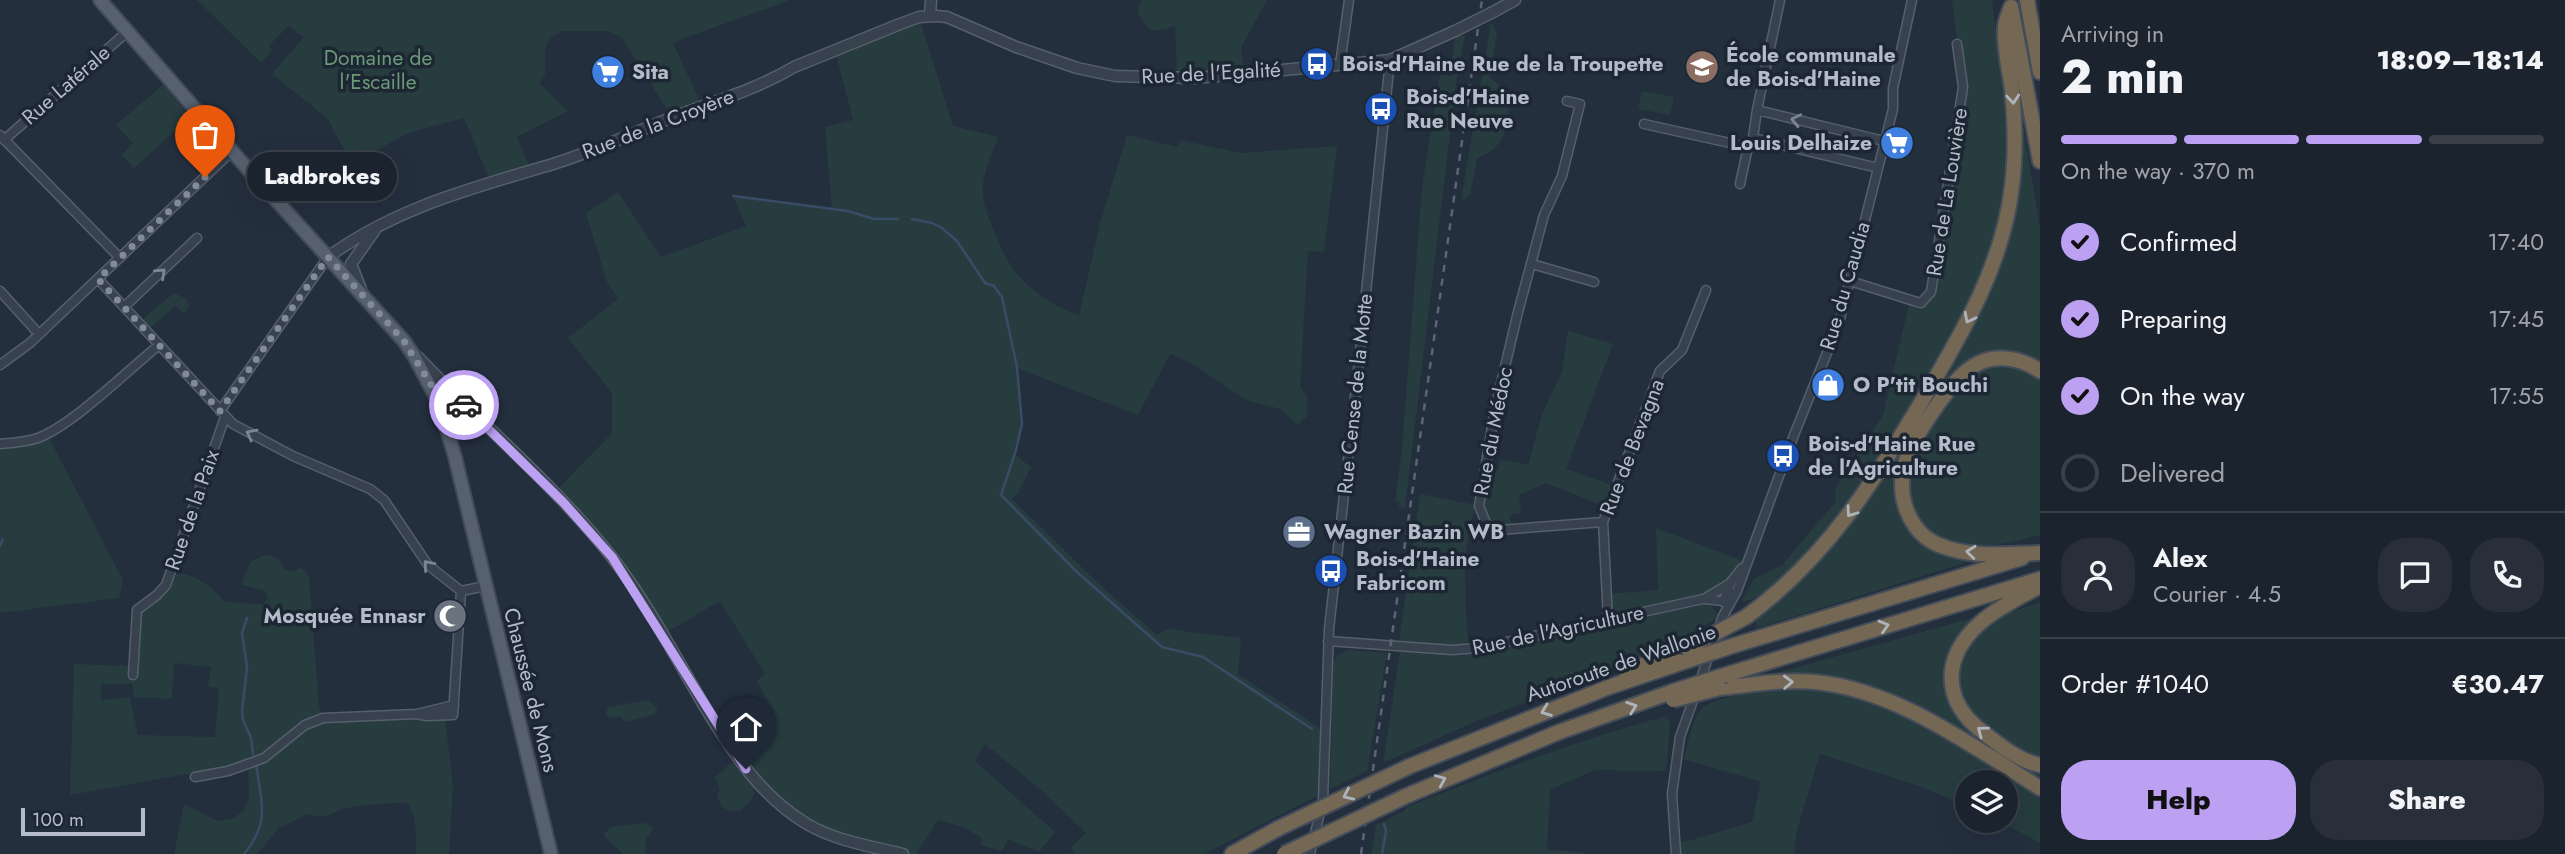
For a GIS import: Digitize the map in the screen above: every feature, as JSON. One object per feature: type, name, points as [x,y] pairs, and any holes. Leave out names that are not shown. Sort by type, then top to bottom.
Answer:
[{"type":"highway","points":[[2027,2],[2040,27]]},
{"type":"highway","points":[[2027,2],[2040,72]]},
{"type":"highway","points":[[2011,4],[2040,161]]},
{"type":"highway","points":[[1685,655],[1746,617],[1807,565],[1849,515],[1919,406],[1971,317],[2002,240],[2013,185],[2015,122],[2005,27],[2011,4]]},
{"type":"highway","points":[[2040,370],[2028,362],[1997,359],[1980,362],[1960,377],[1921,429],[1906,456],[1902,499],[1910,519],[1921,534],[1937,544],[1959,551],[1986,554],[2040,553]]},
{"type":"highway","name":"Autoroute de Wallonie","points":[[1233,854],[1279,828],[1410,766],[1609,687],[1636,668],[1735,645],[2040,553]]},
{"type":"highway","name":"Autoroute de Wallonie","points":[[1284,854],[1406,796],[1559,732],[2040,579]]},
{"type":"highway","points":[[2040,586],[1976,627],[1957,653],[1951,679],[1953,696],[1971,724],[2006,750],[2032,764],[2040,765]]},
{"type":"highway","points":[[1722,682],[1814,682],[1866,693],[1933,723],[2040,788]]},
{"type":"main road","name":"Chaussée de Mons","points":[[100,0],[404,341],[431,386],[448,430],[551,854]]},
{"type":"street","points":[[930,16],[931,0]]},
{"type":"street","points":[[1340,65],[1349,0]]},
{"type":"street","points":[[1740,184],[1780,0]]},
{"type":"street","name":"Rue du Caudia","points":[[1725,602],[1737,591],[1794,435],[1839,323],[1893,109],[1893,88],[1912,0]]},
{"type":"street","name":"Rue de l'Egalité","points":[[930,16],[947,17],[1016,47],[1077,68],[1115,76],[1195,78],[1390,60],[1513,1]]},
{"type":"street","name":"Rue de la Croyère","points":[[328,257],[383,223],[464,190],[584,154],[673,117],[715,103],[900,24],[930,16]]},
{"type":"street","name":"Rue Latérale","points":[[2,137],[128,31]]},
{"type":"street","name":"Rue de La Louvière","points":[[1850,281],[1921,303],[1931,292],[1963,88],[1957,44]]},
{"type":"street","name":"Rue Cense de la Motte","points":[[1310,854],[1323,800],[1328,641],[1390,60]]},
{"type":"street","name":"Rue du Médoc","points":[[1567,101],[1580,104],[1562,176],[1546,208],[1517,316],[1495,409],[1479,511],[1486,523],[1499,530],[1603,522]]},
{"type":"street","points":[[1757,110],[1884,141]]},
{"type":"street","points":[[1644,124],[1878,168]]},
{"type":"street","points":[[2,137],[120,258]]},
{"type":"street","points":[[0,365],[39,334],[232,151]]},
{"type":"street","name":"Rue de la Croyère","points":[[363,296],[351,264],[369,236],[383,223]]},
{"type":"street","points":[[124,307],[197,238]]},
{"type":"street","name":"Rue de la Paix","points":[[133,675],[137,610],[158,595],[166,585],[222,414],[328,257]]},
{"type":"street","points":[[1532,264],[1594,282]]},
{"type":"street","points":[[98,279],[233,425],[293,456],[370,489],[384,500],[428,565],[461,591],[486,586]]},
{"type":"street","name":"Rue de Bevagna","points":[[1608,619],[1603,522],[1660,371],[1682,350],[1706,289]]},
{"type":"street","points":[[0,291],[39,334]]},
{"type":"street","points":[[404,341],[457,401],[563,502],[612,557],[732,750],[768,794],[797,817],[823,832],[850,842],[903,854]]},
{"type":"street","points":[[0,444],[29,440],[51,432],[159,345]]},
{"type":"street","points":[[442,382],[437,381],[431,386],[441,397],[457,401]]},
{"type":"street","points":[[448,430],[445,408],[457,401]]},
{"type":"street","name":"Rue du Caudia","points":[[1676,854],[1671,809],[1677,751],[1731,582],[1746,562]]},
{"type":"street","points":[[195,777],[228,771],[264,758],[283,746],[305,725],[317,720],[417,713],[427,716],[453,715],[461,591]]},
{"type":"street","name":"Rue de l'Agriculture","points":[[1328,641],[1461,650],[1707,600],[1725,602]]},
{"type":"green space","name":"Domaine de l'Escaille","points":[[197,0],[790,0],[673,43],[702,106],[672,117],[622,38],[608,31],[562,31],[551,38],[545,48],[545,76],[539,83],[568,111],[517,137],[531,170],[490,181],[464,118],[408,133],[351,164],[328,119],[272,74],[304,37],[288,26],[269,46],[272,50],[261,63]]},
{"type":"green space","points":[[1141,0],[1267,0],[1241,47],[1245,74],[1177,78],[1175,26],[1164,30],[1150,30],[1137,12]]},
{"type":"green space","points":[[1952,0],[1992,0],[2004,108],[2006,161],[2000,215],[1988,258],[1957,326],[1861,483],[1798,564],[1768,591],[1741,602],[1754,579],[1782,565],[1836,501],[1835,489],[1883,415],[1910,300],[1917,302],[1928,297],[1963,88]]},
{"type":"green space","points":[[919,17],[953,126],[998,137],[985,172],[983,194],[990,221],[1006,258],[1024,282],[1035,291],[1079,316],[1100,223],[1127,135],[1178,147],[1180,140],[1240,153],[1337,146],[1324,252],[1308,251],[1300,387],[1307,396],[1307,416],[1298,425],[1280,409],[1246,400],[1191,363],[1170,354],[1138,415],[1017,368],[1022,424],[1014,454],[1031,467],[1019,492],[1012,499],[1102,587],[1157,635],[1167,629],[1241,638],[1238,674],[1323,730],[1317,796],[1204,854],[1075,854],[1070,848],[1086,833],[1040,789],[985,744],[975,761],[1055,832],[1039,852],[1008,839],[1002,851],[980,845],[982,838],[963,827],[938,820],[916,854],[861,854],[862,845],[805,823],[741,764],[770,736],[761,721],[774,712],[757,681],[765,674],[720,601],[662,635],[622,571],[554,493],[612,433],[612,393],[568,338],[618,299],[607,282],[586,213],[618,192],[661,257],[746,226],[733,196],[832,209],[825,127],[853,120],[835,50]]},
{"type":"green space","points":[[1491,22],[1497,33],[1490,78],[1504,91],[1509,110],[1508,120],[1502,139],[1496,147],[1477,159],[1470,195],[1461,201]]},
{"type":"green space","points":[[1465,35],[1456,84],[1405,508],[1399,507],[1399,502],[1395,502],[1402,448],[1422,187],[1440,74],[1450,76],[1455,37]]},
{"type":"green space","points":[[164,84],[190,117],[134,168],[122,155],[133,143],[116,125]]},
{"type":"green space","points":[[1642,91],[1674,97],[1670,115],[1638,109]]},
{"type":"green space","points":[[2019,103],[2040,228],[2040,363],[2031,358],[2011,355],[1961,368],[1896,490],[1898,507],[1906,522],[1974,560],[1757,628],[1754,615],[1817,561],[1990,284]]},
{"type":"green space","points":[[174,293],[187,299],[188,307],[184,313],[175,306],[150,328],[143,322],[144,318]]},
{"type":"green space","points":[[1568,331],[1613,344],[1566,469],[1612,485],[1604,506],[1546,483],[1519,495],[1521,513],[1510,515],[1511,529],[1499,530],[1481,515],[1485,468],[1498,471],[1500,459],[1528,465],[1542,414],[1562,372]]},
{"type":"green space","points":[[2005,365],[2021,367],[2040,379],[2040,535],[1987,546],[1955,544],[1933,534],[1916,516],[1907,494],[1908,470],[1927,431],[1961,385],[1983,369]]},
{"type":"green space","points":[[49,438],[123,580],[119,598],[0,613],[0,450],[32,445]]},
{"type":"green space","points":[[1420,494],[1476,505],[1466,559],[1465,594],[1469,649],[1432,648],[1399,641]]},
{"type":"green space","points":[[1656,528],[1746,562],[1719,592],[1608,619],[1607,594],[1658,590]]},
{"type":"green space","points":[[264,555],[271,556],[285,569],[294,572],[299,568],[304,569],[309,577],[319,706],[323,715],[444,709],[453,785],[449,854],[416,854],[413,813],[406,802],[351,807],[324,816],[307,814],[279,828],[257,854],[174,854],[184,804],[217,821],[231,819],[243,812],[249,798],[248,764],[70,795],[74,664],[133,666],[137,610],[173,575],[179,573],[204,582],[223,601],[263,605],[268,598],[265,591],[243,585],[242,581],[251,562]],"holes":[[[174,663],[211,667],[208,687],[219,688],[215,737],[138,735],[130,697],[101,700],[101,684],[132,684],[134,697],[172,699]]]},
{"type":"green space","points":[[2040,602],[2040,759],[2000,739],[1979,724],[1968,712],[1958,683],[1964,654],[1982,630],[1995,620]]},
{"type":"green space","points":[[1703,605],[1712,606],[1719,617],[1657,653],[1479,720],[1383,763],[1400,652],[1459,656],[1483,653]]},
{"type":"green space","points":[[1983,615],[1964,633],[1951,704],[1961,721],[1978,737],[2040,770],[2040,781],[1881,693],[1748,681]]},
{"type":"green space","points":[[1350,650],[1387,653],[1367,771],[1330,789],[1333,661],[1341,653]]},
{"type":"green space","points":[[1791,688],[1826,692],[1859,700],[1922,725],[1998,770],[1955,770],[1955,801],[1919,786],[1820,754],[1797,830],[1794,854],[1676,854],[1674,843],[1752,822],[1761,782],[1684,759],[1692,728],[1700,711],[1716,701]]},
{"type":"green space","points":[[648,700],[658,709],[654,715],[625,722],[620,716],[610,718],[606,714],[608,707]]},
{"type":"green space","points":[[1666,716],[1670,722],[1666,771],[1595,770],[1550,790],[1547,850],[1583,854],[1371,854],[1376,825],[1403,812],[1407,807],[1535,758]]},
{"type":"green space","points":[[731,763],[739,764],[754,788],[752,798],[740,811],[724,808],[717,794],[720,790],[715,777]]},
{"type":"green space","points":[[2018,782],[2040,796],[2040,843],[2018,831]]},
{"type":"green space","points":[[645,823],[653,827],[645,840],[646,854],[623,854],[605,837],[610,827]]},
{"type":"waterway","points":[[733,196],[848,211],[874,219],[898,219]]},
{"type":"waterway","points":[[912,219],[942,228],[957,241],[985,283],[994,286],[1002,297],[1017,367],[1022,424],[1001,495],[1078,573],[1162,647],[1203,657],[1312,729]]},
{"type":"waterway","points":[[0,546],[3,539]]},
{"type":"waterway","points":[[247,618],[242,633],[247,667],[242,711],[253,754]]},
{"type":"waterway","points":[[244,854],[258,832],[261,821],[262,800],[256,764]]},
{"type":"waterway","points":[[1382,854],[1386,831],[1384,824]]},
{"type":"railway","points":[[1361,854],[1482,0]]},
{"type":"way so far","points":[[205,177],[98,279],[220,411],[328,257],[404,341],[436,393],[446,399],[461,401],[464,405]]},
{"type":"place","name":"Bois-d'Haine Rue de la Troupette","points":[[1317,64]]},
{"type":"place","name":"École communale de Bois-d'Haine","points":[[1702,67]]},
{"type":"place","name":"Sita","points":[[608,72]]},
{"type":"place","name":"Bois-d'Haine Rue Neuve","points":[[1381,109]]},
{"type":"place","name":"Louis Delhaize","points":[[1897,143]]},
{"type":"place","name":"Ladbrokes","points":[[205,177]]},
{"type":"place","name":"O P'tit Bouchi","points":[[1828,385]]},
{"type":"place","name":"Bois-d'Haine Rue de l'Agriculture","points":[[1783,456]]},
{"type":"place","name":"Wagner Bazin WB","points":[[1299,532]]},
{"type":"place","name":"Bois-d'Haine Fabricom","points":[[1331,571]]},
{"type":"place","name":"Mosquée Ennasr","points":[[450,616]]},
{"type":"route","points":[[464,405],[563,502],[612,557],[746,769]]}]
